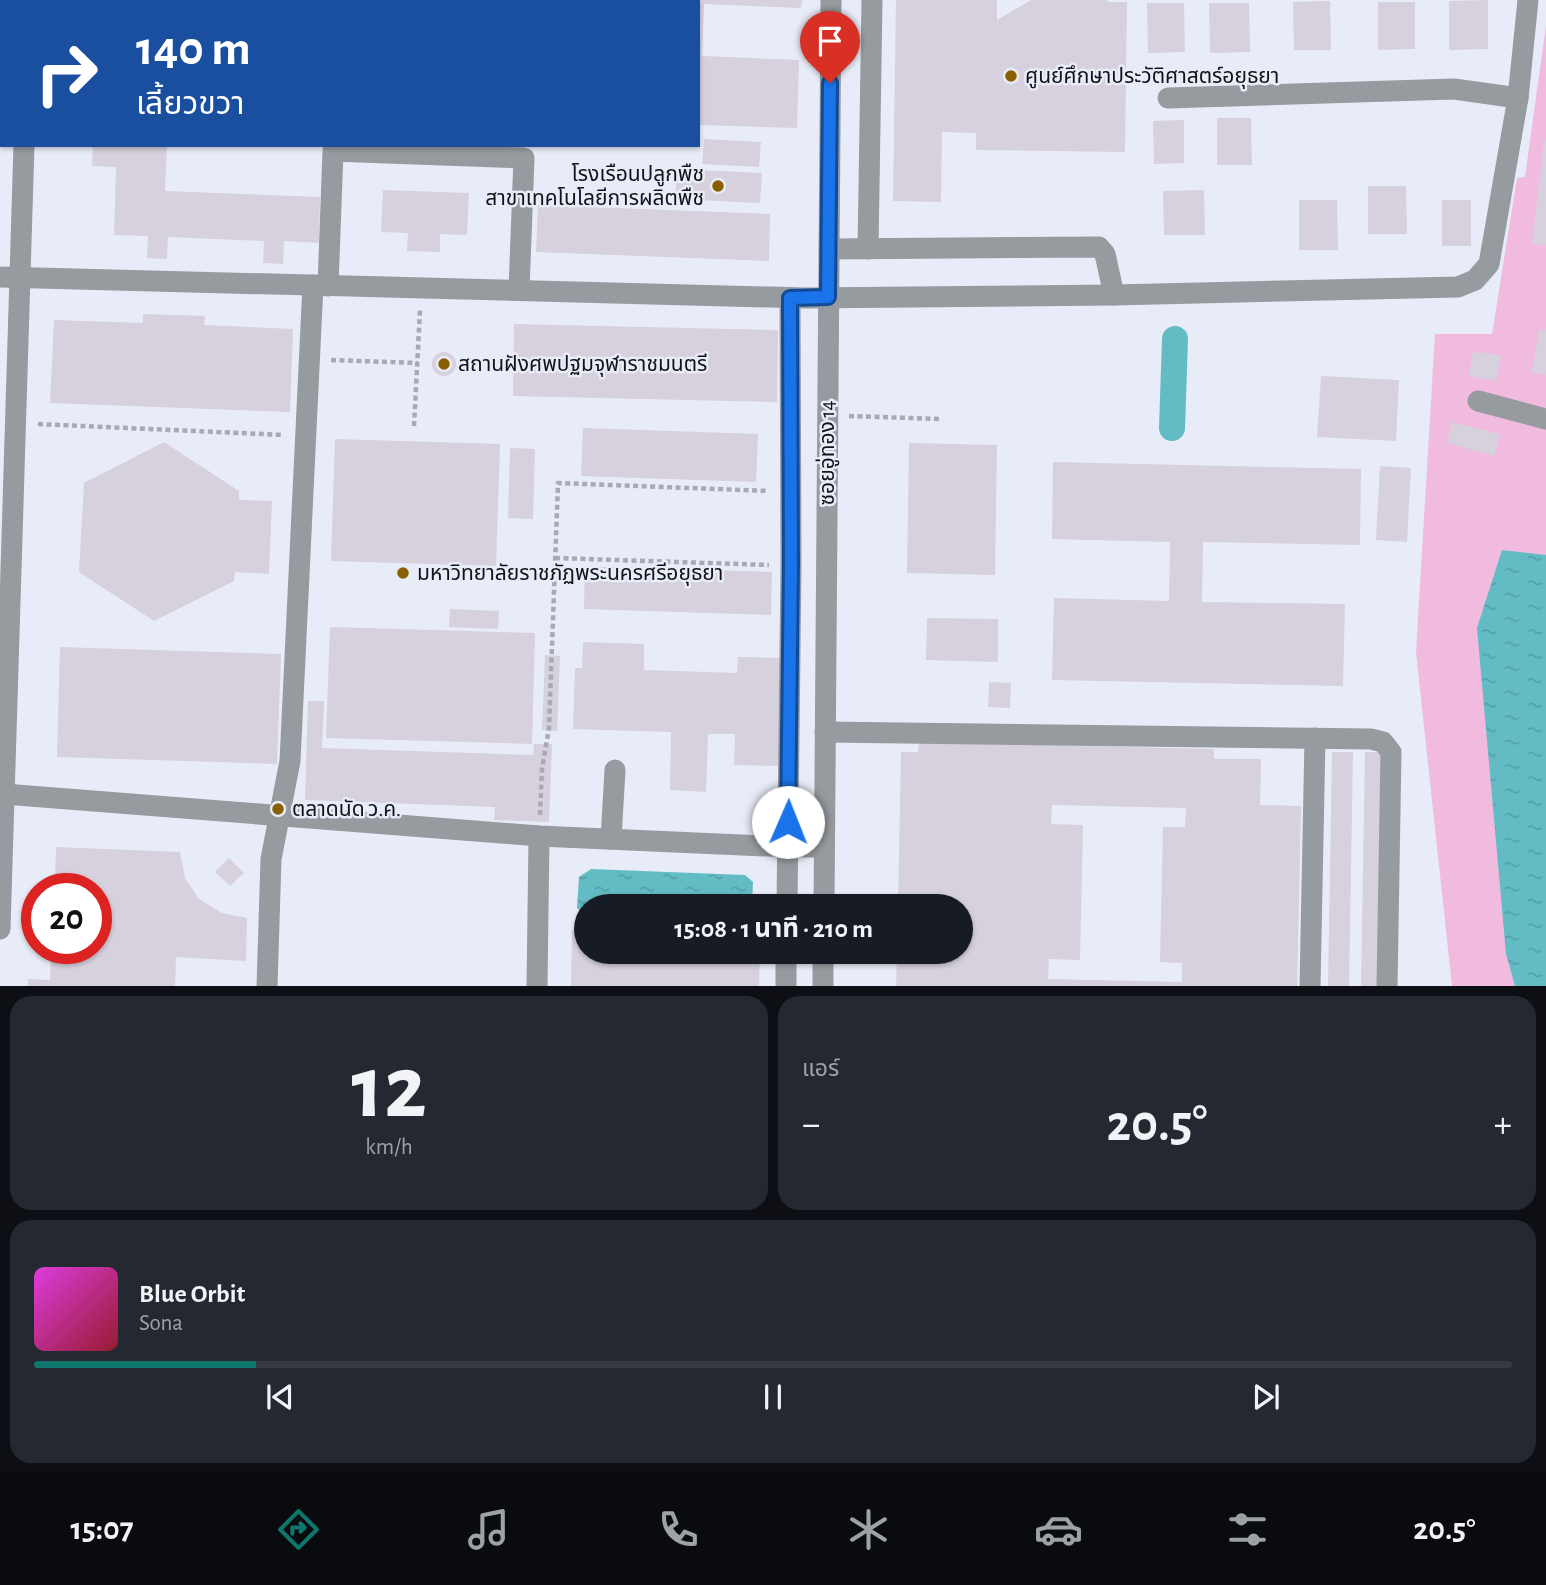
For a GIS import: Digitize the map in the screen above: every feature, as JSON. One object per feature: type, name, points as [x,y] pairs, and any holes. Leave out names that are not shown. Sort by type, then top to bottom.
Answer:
[{"type":"street","name":"ซอยอู่ทอง 14","points":[[824,894],[831,0]]},
{"type":"street","points":[[868,249],[872,0]]},
{"type":"street","points":[[10,277],[790,298],[1458,288],[1475,280],[1489,264],[1518,98],[1528,0]]},
{"type":"street","points":[[1168,98],[1454,89],[1518,98]]},
{"type":"street","points":[[0,929],[16,423],[10,277],[24,147]]},
{"type":"street","points":[[267,986],[271,859],[289,761],[310,359],[321,285],[333,151],[524,158],[519,290]]},
{"type":"street","points":[[829,249],[1099,247],[1105,254],[1114,295]]},
{"type":"street","points":[[787,894],[791,565],[790,298]]},
{"type":"street","points":[[1478,401],[1546,419]]},
{"type":"street","points":[[825,732],[1371,739],[1383,742],[1391,752],[1387,986]]},
{"type":"street","points":[[1310,986],[1315,738]]},
{"type":"street","points":[[611,839],[615,770]]},
{"type":"street","points":[[4,794],[539,836],[824,847]]},
{"type":"street","points":[[537,986],[539,836]]},
{"type":"street","points":[[786,964],[786,986]]},
{"type":"street","points":[[823,964],[823,986]]},
{"type":"path","points":[[414,426],[421,288]]},
{"type":"path","points":[[310,359],[417,363]]},
{"type":"path","points":[[827,415],[941,419]]},
{"type":"path","points":[[16,423],[306,436]]},
{"type":"path","points":[[539,836],[542,769],[550,728],[558,483],[791,491]]},
{"type":"path","points":[[555,558],[791,565]]},
{"type":"shaded area","points":[[1546,25],[1546,986],[1452,986],[1416,652],[1435,334],[1492,334],[1517,178],[1525,177]]},
{"type":"water","points":[[1502,550],[1546,555],[1546,986],[1515,986],[1506,954],[1477,628]]},
{"type":"water","points":[[591,869],[745,875],[753,882],[752,894],[578,894],[579,877]]},
{"type":"building","points":[[700,0],[802,0],[801,8],[704,4],[702,56],[799,60],[797,128],[700,125]]},
{"type":"building","name":"ศูนย์ศึกษาประวัติศาสตร์อยุธยา","points":[[896,0],[997,0],[997,20],[1031,0],[1127,2],[1125,152],[976,150],[976,133],[942,132],[941,202],[893,201]]},
{"type":"building","points":[[1488,0],[1488,49],[1449,50],[1449,1]]},
{"type":"building","points":[[1330,1],[1331,50],[1294,50],[1293,2]]},
{"type":"building","points":[[1378,2],[1415,2],[1415,49],[1378,50]]},
{"type":"building","points":[[1147,3],[1184,3],[1185,52],[1148,53]]},
{"type":"building","points":[[1209,3],[1249,3],[1250,52],[1210,53]]},
{"type":"building","points":[[1217,118],[1251,118],[1252,165],[1217,165]]},
{"type":"building","points":[[1184,120],[1184,163],[1154,164],[1153,121]]},
{"type":"building","points":[[704,139],[761,142],[759,167],[702,164]]},
{"type":"building","points":[[1544,139],[1546,140],[1546,245],[1532,244]]},
{"type":"building","points":[[93,147],[167,147],[165,191],[320,197],[319,243],[284,241],[283,264],[263,263],[264,241],[168,237],[167,259],[147,258],[148,236],[114,235],[116,167],[92,166]]},
{"type":"building","name":"โรงเรือนปลูกพืช สาขาเทคโนโลยีการผลิตพืช","points":[[677,169],[762,173],[760,203],[675,199]]},
{"type":"building","points":[[1368,186],[1406,186],[1407,234],[1368,234]]},
{"type":"building","points":[[383,190],[469,193],[467,235],[440,234],[440,252],[407,251],[408,233],[381,232]]},
{"type":"building","points":[[1204,190],[1205,235],[1164,235],[1163,191]]},
{"type":"building","points":[[1299,200],[1337,200],[1338,250],[1299,250]]},
{"type":"building","points":[[1442,200],[1471,200],[1471,246],[1442,246]]},
{"type":"building","points":[[538,205],[770,214],[769,261],[536,252]]},
{"type":"building","points":[[143,314],[205,316],[204,325],[293,329],[290,412],[50,403],[54,320],[143,323]]},
{"type":"building","points":[[514,324],[778,330],[777,402],[513,396]]},
{"type":"building","points":[[1539,330],[1546,331],[1546,375],[1532,373]]},
{"type":"building","points":[[1473,351],[1501,356],[1496,381],[1469,376]]},
{"type":"building","name":"สถานฝังศพปฐมจุฬาราชมนตรี","points":[[444,352],[455,359],[456,364],[449,375],[444,376],[433,369],[432,364],[439,353]]},
{"type":"building","points":[[1321,376],[1399,380],[1396,441],[1317,437]]},
{"type":"building","points":[[1452,422],[1500,434],[1494,456],[1447,443]]},
{"type":"building","points":[[583,428],[758,434],[756,482],[581,476]]},
{"type":"building","points":[[335,439],[500,444],[496,566],[331,561]]},
{"type":"building","points":[[164,442],[239,491],[239,500],[272,501],[269,574],[235,572],[234,581],[154,621],[79,572],[84,483]]},
{"type":"building","points":[[909,443],[997,445],[995,575],[907,573]]},
{"type":"building","points":[[510,448],[535,449],[533,519],[508,518]]},
{"type":"building","points":[[1053,462],[1361,469],[1360,545],[1203,542],[1202,602],[1345,604],[1343,686],[1052,680],[1054,598],[1169,601],[1170,542],[1052,539]]},
{"type":"building","points":[[1380,466],[1411,468],[1407,542],[1376,540]]},
{"type":"building","points":[[585,566],[772,572],[771,615],[584,609]]},
{"type":"building","points":[[450,609],[499,611],[498,629],[449,627]]},
{"type":"building","points":[[927,618],[998,619],[998,662],[926,660]]},
{"type":"building","points":[[330,627],[535,633],[532,744],[326,738]]},
{"type":"building","points":[[583,642],[644,644],[644,670],[737,673],[738,657],[785,658],[781,766],[734,765],[735,734],[708,734],[706,792],[670,790],[671,732],[573,729],[575,668],[582,668]]},
{"type":"building","points":[[60,647],[281,654],[277,764],[57,757]]},
{"type":"building","points":[[545,655],[560,656],[557,731],[542,730]]},
{"type":"building","points":[[989,682],[1011,683],[1010,708],[988,707]]},
{"type":"building","points":[[308,701],[324,701],[322,748],[533,755],[534,744],[552,744],[549,822],[494,820],[495,807],[305,800]]},
{"type":"building","points":[[919,742],[1214,749],[1214,759],[1261,759],[1260,805],[1301,806],[1297,986],[896,986],[897,964],[973,964],[973,894],[898,894],[901,752],[918,752]],"holes":[[[1052,805],[1186,808],[1185,827],[1163,827],[1160,962],[1182,963],[1182,982],[1048,979],[1049,959],[1080,960],[1083,825],[1051,824]]]},
{"type":"building","points":[[1332,752],[1353,752],[1349,986],[1328,986]]},
{"type":"building","points":[[1365,752],[1386,752],[1382,986],[1361,986]]},
{"type":"building","points":[[56,847],[180,852],[185,878],[199,899],[222,913],[247,918],[246,961],[176,957],[175,986],[28,986],[28,979],[50,980],[51,964],[112,964],[112,873],[55,873]]},
{"type":"building","points":[[229,858],[244,873],[230,886],[215,872]]},
{"type":"building","points":[[572,930],[574,964],[760,964],[759,986],[571,986]]},
{"type":"waterway","points":[[1172,428],[1175,339]]},
{"type":"place","name":"ศูนย์ศึกษาประวัติศาสตร์อยุธยา","points":[[1011,76]]},
{"type":"place","name":"โรงเรือนปลูกพืช สาขาเทคโนโลยีการผลิตพืช","points":[[718,186]]},
{"type":"place","name":"สถานฝังศพปฐมจุฬาราชมนตรี","points":[[444,364]]},
{"type":"place","name":"มหาวิทยาลัยราชภัฏพระนครศรีอยุธยา","points":[[403,573]]},
{"type":"place","name":"ตลาดนัด ว.ค.","points":[[278,809]]},
{"type":"route","points":[[788,822],[790,298],[828,297],[830,83]]}]
